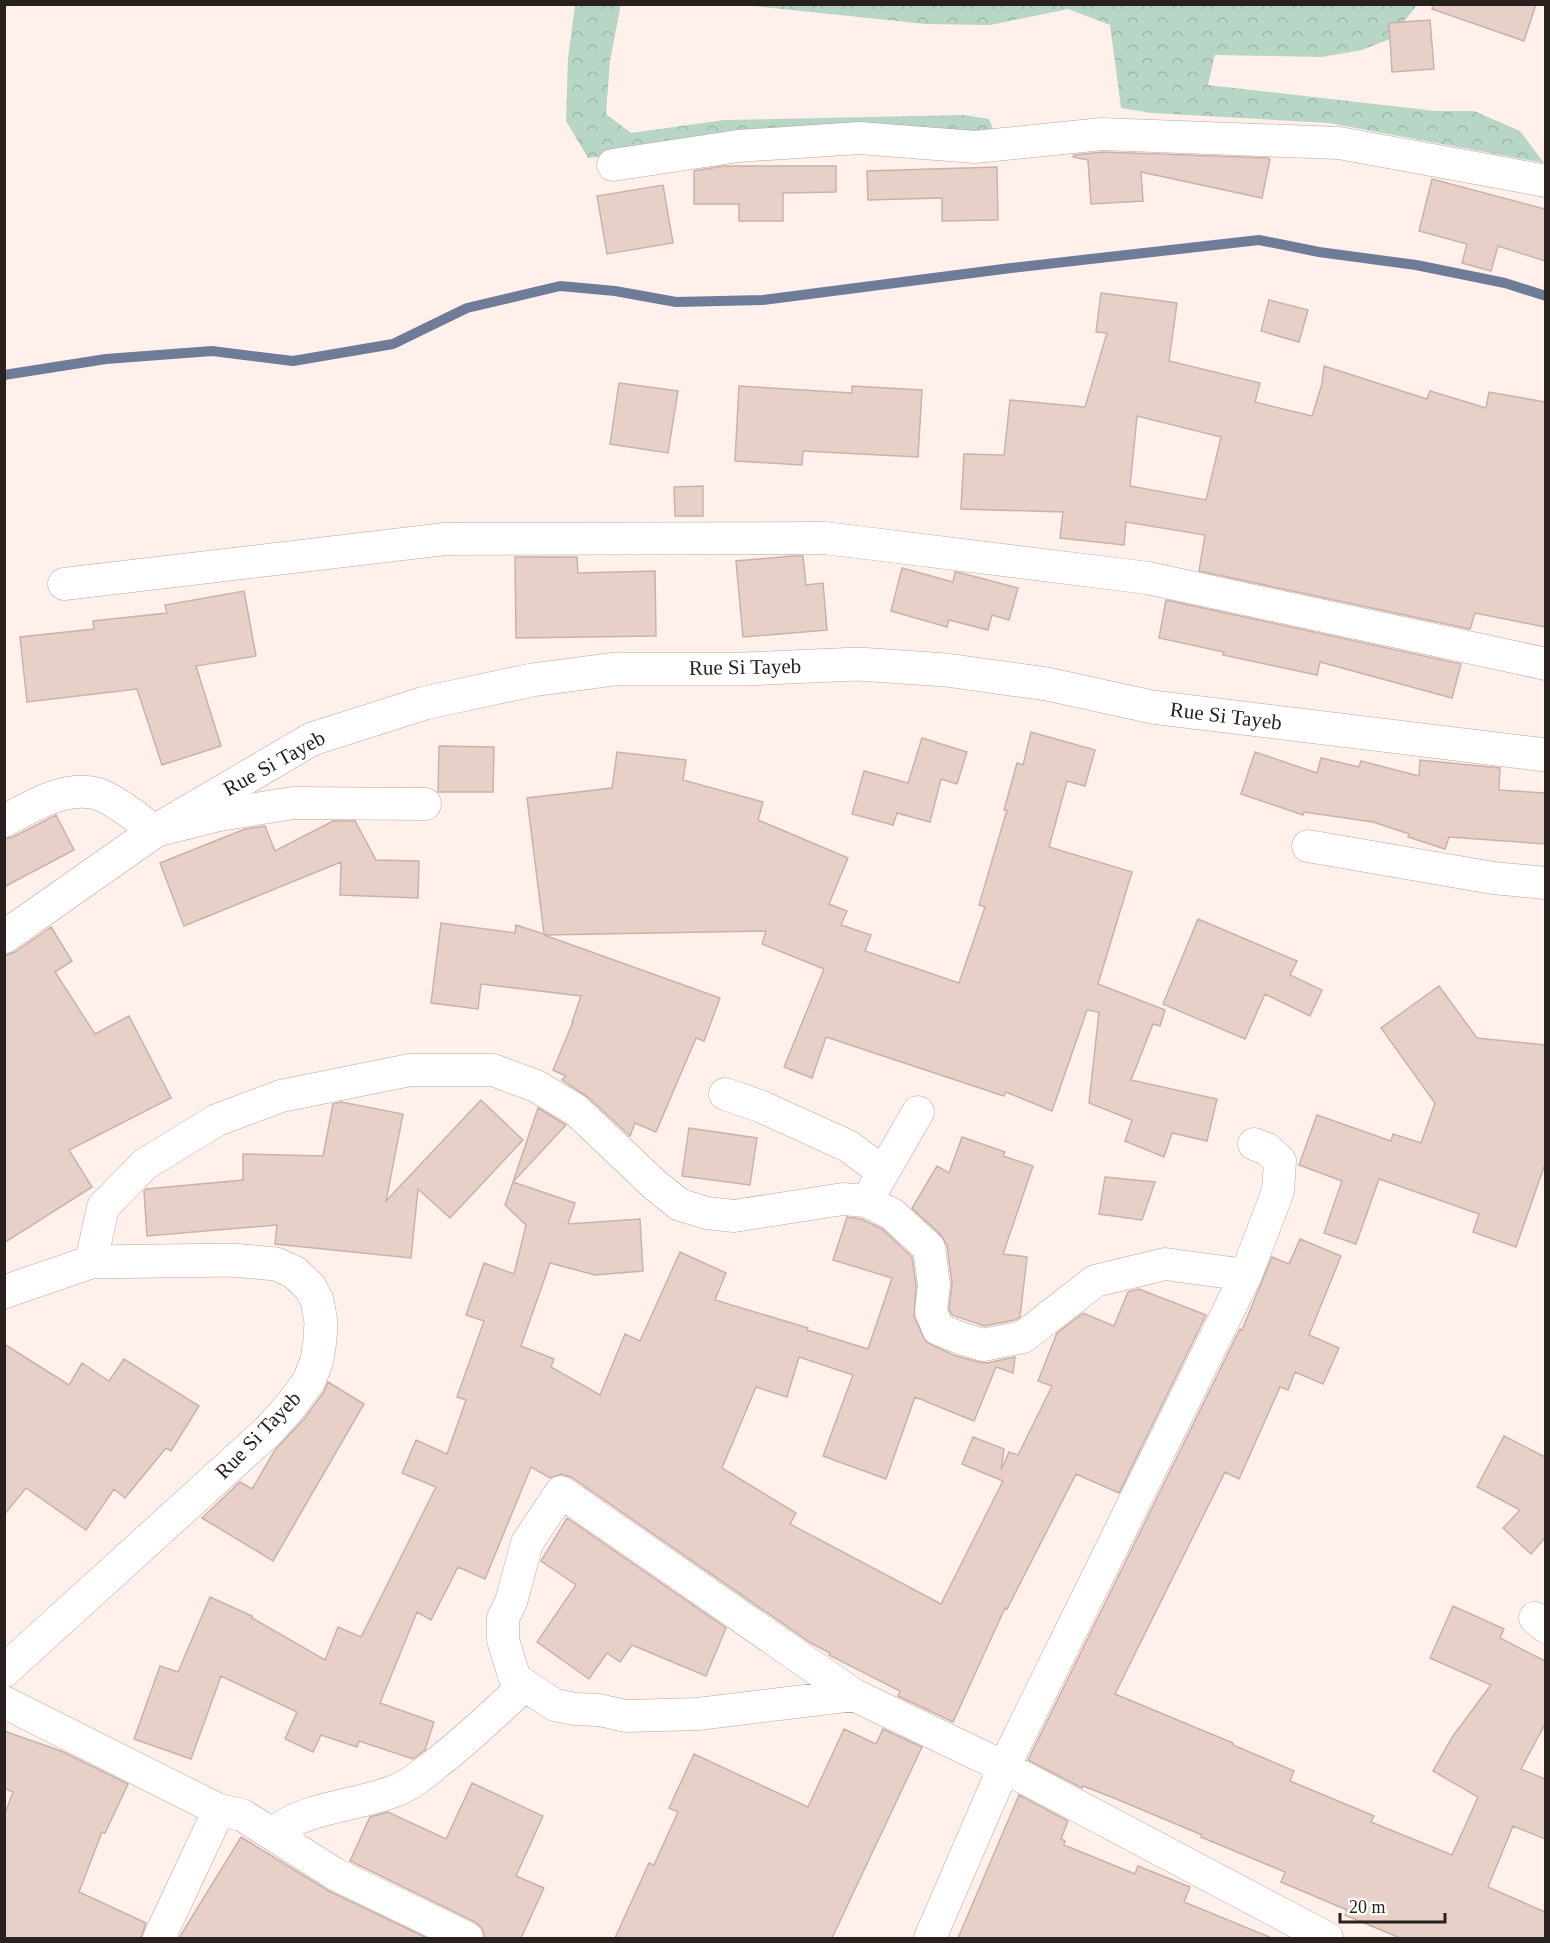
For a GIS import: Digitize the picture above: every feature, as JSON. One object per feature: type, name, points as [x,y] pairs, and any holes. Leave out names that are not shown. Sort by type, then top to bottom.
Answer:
[{"type":"main road","name":"Rue Si Tayeb","points":[[4,937],[155,831],[312,739],[425,703],[532,680],[615,669],[745,669],[858,664],[946,670],[1047,684],[1152,707],[1545,755]]},
{"type":"main road","name":"Rue Si Tayeb","points":[[4,1292],[91,1262],[232,1260],[276,1264],[294,1272],[310,1287],[317,1300],[321,1322],[317,1360],[309,1381],[289,1408],[267,1432],[4,1671]]},
{"type":"street","points":[[613,165],[760,144],[859,138],[975,147],[1102,134],[1339,143],[1545,181]]},
{"type":"street","points":[[64,584],[445,539],[825,538],[1148,578],[1545,664]]},
{"type":"street","points":[[4,821],[39,802],[75,792],[100,795],[155,831],[219,815],[293,803],[425,804]]},
{"type":"street","points":[[1308,846],[1493,878],[1545,883]]},
{"type":"street","points":[[91,1262],[103,1207],[145,1164],[217,1120],[281,1096],[411,1070],[493,1070],[536,1086],[576,1110],[655,1185],[680,1205],[707,1213],[734,1216],[843,1199],[867,1201],[892,1214],[929,1248],[934,1285],[931,1311],[938,1329],[984,1345],[1023,1337],[1095,1281],[1165,1264],[1246,1275]]},
{"type":"street","points":[[725,1094],[760,1106],[848,1146],[883,1172]]},
{"type":"street","points":[[867,1201],[918,1112]]},
{"type":"street","points":[[930,1938],[1004,1767],[1246,1275],[1278,1191],[1280,1161],[1267,1149],[1254,1144]]},
{"type":"street","points":[[854,1695],[698,1714],[626,1716],[555,1705],[515,1679],[503,1640],[503,1618],[511,1602],[527,1543],[561,1492],[854,1695],[1004,1767],[1327,1938]]},
{"type":"street","points":[[272,1834],[285,1823],[312,1812],[372,1799],[399,1789],[422,1775],[463,1743],[525,1685]]},
{"type":"street","points":[[4,1702],[219,1810],[242,1815],[335,1874],[467,1938]]},
{"type":"street","points":[[159,1938],[219,1810]]},
{"type":"green space","points":[[621,4],[610,61],[606,114],[631,133],[724,120],[964,115],[989,119],[994,131],[732,139],[588,158],[566,121],[568,58],[575,5]]},
{"type":"green space","points":[[744,5],[1417,5],[1390,39],[1362,50],[1322,57],[1215,55],[1208,85],[1436,111],[1474,111],[1520,131],[1544,163],[1329,123],[1152,113],[1121,108],[1110,25],[1068,9],[990,25],[926,24]]},
{"type":"building","points":[[1433,4],[1536,4],[1524,41],[1432,9]]},
{"type":"building","points":[[1430,20],[1434,69],[1392,72],[1389,23]]},
{"type":"building","points":[[1103,152],[1270,159],[1262,198],[1141,172],[1143,201],[1091,204],[1088,160],[1073,157],[1074,155]]},
{"type":"building","points":[[724,166],[836,166],[836,192],[783,193],[783,221],[739,221],[739,204],[694,204],[694,171]]},
{"type":"building","points":[[997,167],[998,220],[942,221],[942,198],[868,200],[867,171]]},
{"type":"building","points":[[1432,179],[1545,209],[1545,261],[1498,246],[1491,271],[1462,263],[1467,244],[1419,231]]},
{"type":"building","points":[[663,185],[673,243],[607,254],[597,196]]},
{"type":"building","points":[[1101,293],[1177,303],[1169,361],[1260,383],[1255,402],[1312,416],[1322,384],[1324,366],[1427,399],[1430,391],[1486,408],[1489,392],[1545,402],[1545,627],[1475,613],[1470,629],[1199,571],[1205,535],[1126,522],[1124,545],[1060,538],[1063,512],[961,509],[964,454],[1004,455],[1010,400],[1085,407],[1107,333],[1096,332]],"holes":[[[1137,416],[1221,437],[1206,500],[1130,486]]]},
{"type":"building","points":[[1269,300],[1308,310],[1299,342],[1261,331]]},
{"type":"building","points":[[619,383],[678,391],[668,453],[610,444]]},
{"type":"building","points":[[739,386],[852,393],[852,386],[922,390],[918,457],[803,451],[802,465],[735,461]]},
{"type":"building","points":[[703,486],[703,516],[675,516],[674,487]]},
{"type":"building","points":[[803,556],[806,585],[823,583],[827,630],[743,637],[736,561]]},
{"type":"building","points":[[515,557],[577,557],[578,573],[655,571],[656,636],[516,638]]},
{"type":"building","points":[[902,568],[953,582],[955,572],[1018,588],[1009,620],[992,615],[988,630],[949,620],[947,627],[891,611]]},
{"type":"building","points":[[244,591],[256,656],[196,666],[221,746],[162,765],[137,689],[27,702],[20,637],[94,629],[93,621],[167,613],[165,605]]},
{"type":"building","points":[[1166,600],[1461,664],[1452,698],[1320,662],[1317,675],[1223,655],[1224,652],[1159,638]]},
{"type":"building","points":[[1031,732],[1095,750],[1085,786],[1067,781],[1049,847],[1132,872],[1098,984],[1165,1010],[1160,1026],[1153,1024],[1131,1080],[1217,1099],[1207,1141],[1172,1133],[1164,1157],[1125,1141],[1132,1120],[1089,1103],[1099,1012],[1087,1010],[1052,1111],[1006,1092],[1004,1096],[826,1037],[812,1078],[784,1067],[824,969],[762,944],[766,931],[544,935],[720,998],[704,1041],[696,1038],[656,1132],[635,1123],[630,1136],[588,1097],[562,1080],[566,1076],[553,1070],[581,996],[481,984],[478,1009],[431,1003],[441,923],[515,933],[516,925],[544,934],[527,798],[612,788],[617,752],[686,760],[683,780],[763,802],[758,820],[848,858],[829,904],[847,911],[841,925],[871,935],[865,951],[959,983],[985,907],[979,905],[1007,810],[1004,810],[1017,763],[1023,765]]},
{"type":"building","points":[[922,738],[967,752],[957,784],[941,779],[930,822],[897,813],[893,825],[852,814],[864,771],[908,783]]},
{"type":"building","points":[[439,746],[494,747],[493,792],[438,792]]},
{"type":"building","points":[[1255,752],[1317,773],[1321,758],[1359,767],[1361,761],[1419,776],[1420,760],[1500,768],[1499,790],[1545,793],[1545,844],[1449,837],[1445,849],[1373,822],[1304,812],[1303,815],[1241,794]]},
{"type":"building","points":[[56,815],[74,850],[4,887],[4,839],[13,837]]},
{"type":"building","points":[[333,821],[355,821],[376,860],[419,861],[418,898],[340,895],[341,862],[184,926],[160,863],[245,829],[265,826],[275,851]]},
{"type":"building","points":[[1198,919],[1297,961],[1290,975],[1322,990],[1310,1016],[1265,994],[1245,1039],[1163,1004]]},
{"type":"building","points":[[51,927],[72,961],[55,972],[95,1034],[129,1016],[171,1098],[69,1150],[92,1187],[4,1243],[4,956],[15,952]]},
{"type":"building","points":[[1439,986],[1477,1038],[1545,1045],[1545,1164],[1516,1247],[1473,1232],[1479,1214],[1379,1179],[1356,1244],[1324,1233],[1342,1181],[1299,1165],[1317,1115],[1391,1141],[1393,1134],[1421,1143],[1435,1103],[1381,1028]]},
{"type":"building","points":[[481,1100],[523,1140],[450,1218],[418,1189],[411,1258],[275,1244],[277,1225],[147,1236],[144,1191],[146,1189],[243,1180],[243,1154],[323,1156],[333,1104],[341,1102],[403,1114],[386,1201]]},
{"type":"building","points":[[538,1108],[566,1125],[513,1182]]},
{"type":"building","points":[[689,1128],[757,1138],[750,1185],[682,1176]]},
{"type":"building","points":[[962,1137],[1005,1152],[1003,1156],[1033,1166],[1003,1254],[1027,1257],[1020,1317],[1015,1320],[984,1326],[952,1315],[949,1309],[952,1283],[947,1245],[941,1235],[912,1208],[937,1166],[949,1173]]},
{"type":"building","points":[[1105,1177],[1155,1182],[1142,1220],[1099,1214]]},
{"type":"building","points":[[513,1182],[575,1203],[568,1224],[640,1219],[643,1271],[595,1275],[550,1263],[521,1346],[554,1359],[551,1367],[600,1395],[625,1334],[640,1341],[680,1252],[726,1273],[715,1300],[868,1349],[892,1278],[833,1260],[847,1217],[861,1219],[882,1229],[912,1257],[916,1285],[914,1317],[926,1342],[953,1355],[978,1362],[987,1363],[1015,1357],[1013,1373],[996,1367],[974,1421],[915,1397],[886,1479],[823,1456],[853,1375],[799,1357],[787,1397],[756,1387],[722,1468],[796,1513],[790,1524],[941,1604],[1003,1481],[962,1464],[973,1437],[1004,1449],[1001,1470],[1009,1452],[1018,1455],[1052,1386],[1038,1381],[1057,1333],[1083,1313],[1114,1326],[1128,1292],[1139,1289],[1206,1315],[1119,1493],[1076,1474],[1007,1609],[1005,1608],[953,1722],[898,1696],[900,1691],[829,1655],[830,1653],[811,1643],[571,1477],[562,1474],[550,1478],[531,1467],[485,1579],[458,1567],[431,1620],[417,1612],[380,1703],[434,1722],[425,1750],[413,1759],[359,1741],[357,1747],[321,1735],[313,1752],[285,1739],[297,1712],[221,1676],[191,1759],[134,1739],[160,1666],[178,1672],[210,1597],[252,1616],[325,1660],[338,1627],[361,1637],[436,1487],[402,1473],[416,1440],[447,1454],[466,1400],[457,1397],[484,1321],[466,1315],[484,1263],[514,1274],[526,1225],[505,1205]]},
{"type":"building","points":[[1300,1239],[1341,1256],[1309,1335],[1339,1348],[1323,1384],[1295,1372],[1288,1390],[1280,1387],[1239,1479],[1225,1472],[1115,1694],[1294,1771],[1290,1781],[1374,1816],[1371,1822],[1452,1855],[1478,1797],[1433,1771],[1453,1736],[1491,1685],[1430,1658],[1453,1606],[1504,1629],[1500,1638],[1545,1661],[1545,1724],[1521,1769],[1545,1779],[1545,1839],[1513,1826],[1488,1887],[1545,1912],[1545,1938],[1400,1938],[1345,1915],[1347,1910],[1281,1882],[1285,1872],[1114,1798],[1083,1786],[1082,1788],[1028,1760],[1240,1329],[1242,1330],[1272,1257],[1289,1264]]},
{"type":"building","points":[[4,1344],[69,1385],[82,1363],[109,1381],[124,1359],[199,1406],[171,1451],[166,1448],[125,1498],[114,1489],[86,1530],[26,1488],[4,1515]]},
{"type":"building","points":[[328,1382],[364,1404],[273,1561],[202,1518],[240,1482],[252,1489],[275,1450],[304,1419],[324,1392]]},
{"type":"building","points":[[1504,1436],[1545,1457],[1545,1538],[1531,1554],[1503,1528],[1520,1510],[1477,1487]]},
{"type":"building","points":[[567,1518],[726,1628],[706,1676],[632,1645],[620,1662],[607,1653],[589,1679],[537,1642],[576,1585],[541,1561]]},
{"type":"building","points":[[844,1729],[876,1744],[883,1729],[922,1747],[832,1938],[615,1938],[649,1863],[654,1865],[678,1812],[669,1808],[694,1754],[808,1807]]},
{"type":"building","points":[[4,1731],[61,1751],[128,1784],[105,1833],[102,1832],[79,1892],[146,1923],[141,1938],[4,1938],[4,1816],[13,1792],[4,1788]]},
{"type":"building","points":[[472,1783],[543,1816],[516,1876],[544,1888],[521,1938],[485,1938],[482,1928],[475,1922],[350,1861],[370,1817],[388,1812],[446,1839]]},
{"type":"building","points":[[1019,1795],[1068,1821],[1061,1839],[1065,1841],[1064,1845],[1135,1874],[1138,1866],[1190,1887],[1184,1902],[1272,1938],[958,1938]]},
{"type":"building","points":[[241,1837],[327,1890],[427,1938],[179,1938]]},
{"type":"waterway","points":[[4,375],[106,359],[212,351],[293,361],[393,344],[467,308],[560,286],[615,291],[676,302],[763,300],[1011,268],[1259,240],[1319,252],[1416,265],[1505,283],[1546,296]]}]
